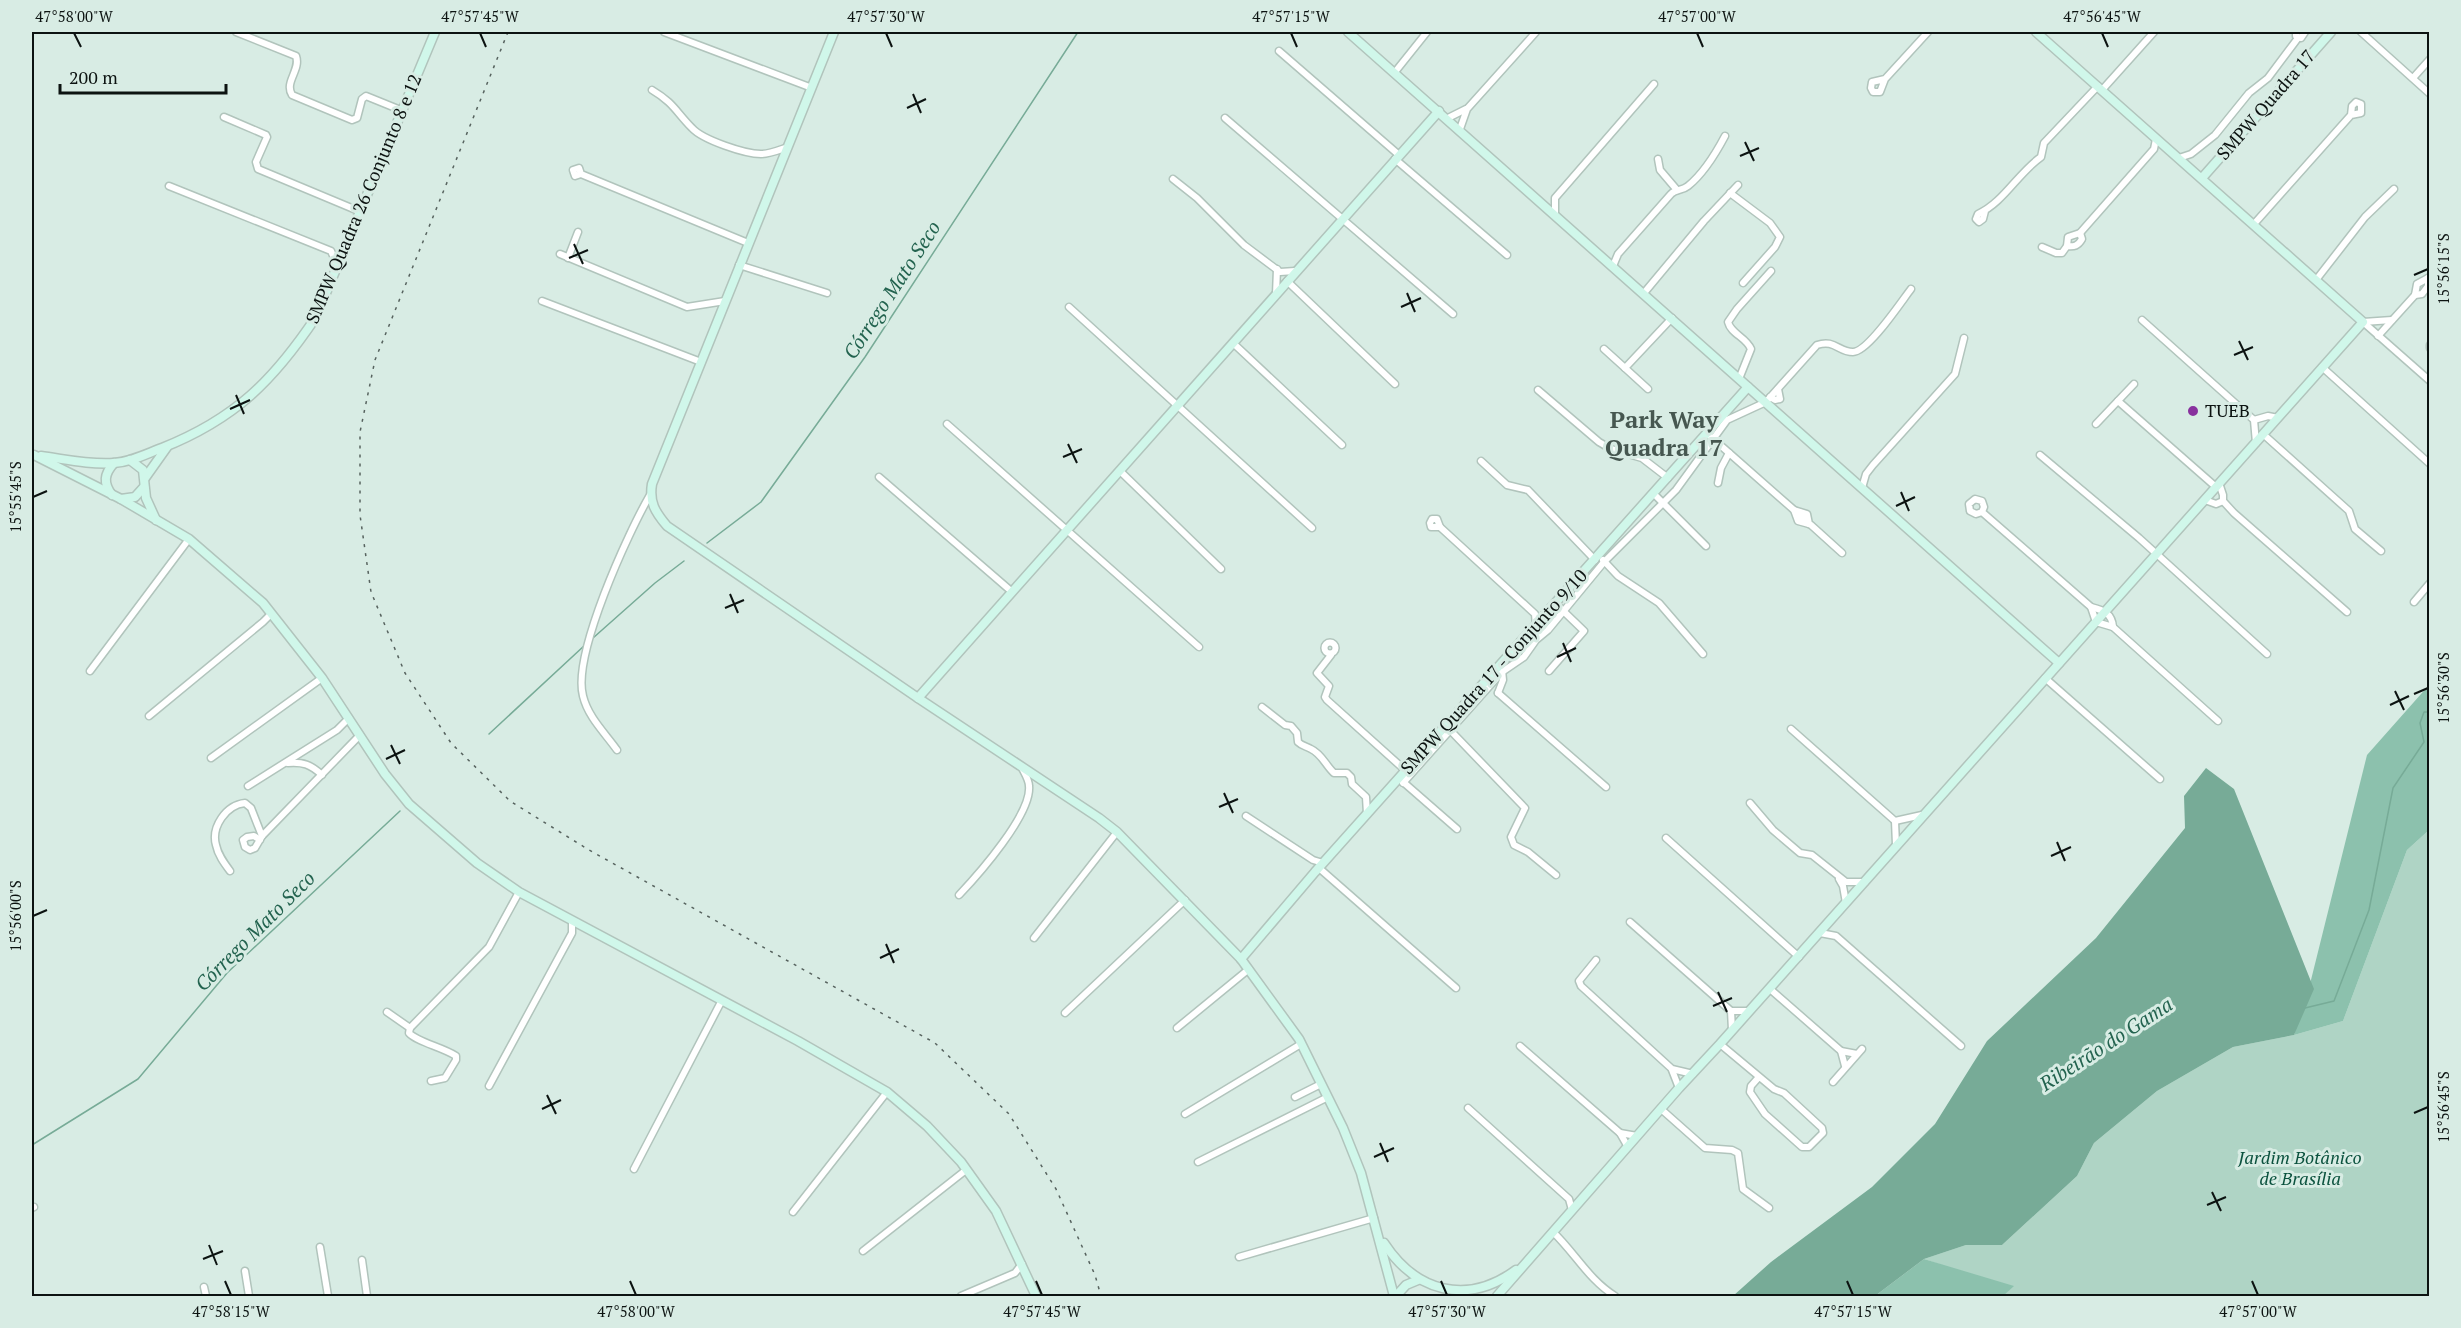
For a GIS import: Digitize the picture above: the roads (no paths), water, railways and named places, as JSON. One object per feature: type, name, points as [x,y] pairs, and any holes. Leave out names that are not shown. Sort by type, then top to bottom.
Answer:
[{"type":"street","points":[[236,32],[296,56],[297,64],[289,86],[292,95],[352,120],[357,118],[362,99],[366,96],[403,111]]},
{"type":"street","points":[[664,32],[812,88]]},
{"type":"street","points":[[834,32],[652,484],[650,495],[652,506],[667,526],[918,698],[1099,818],[1117,832],[1242,959],[1301,1044],[1328,1097],[1361,1173],[1395,1296]]},
{"type":"street","points":[[1348,32],[1461,129],[1739,379],[1768,400],[1862,488],[2059,663]]},
{"type":"street","points":[[1395,72],[1427,32]]},
{"type":"street","points":[[1448,118],[1467,109],[1536,32]]},
{"type":"street","points":[[1885,79],[1928,32]]},
{"type":"street","points":[[2036,32],[2430,381]]},
{"type":"street","points":[[1986,212],[2013,186],[2028,166],[2041,157],[2044,143],[2154,32]]},
{"type":"street","points":[[2179,158],[2191,154],[2215,135],[2249,93],[2268,78],[2297,35],[2304,37],[2305,32]]},
{"type":"street","name":"SMPW Quadra 17","points":[[2202,178],[2331,32]]},
{"type":"street","points":[[2361,32],[2428,90]]},
{"type":"street","name":"SMPW Quadra 26 Conjunto 8 e 12","points":[[130,460],[169,445],[233,412],[264,385],[292,353],[316,317],[403,111],[433,33]]},
{"type":"street","points":[[1280,51],[1507,255]]},
{"type":"street","points":[[2413,78],[2430,59]]},
{"type":"street","points":[[1555,214],[1556,198],[1654,84]]},
{"type":"street","points":[[652,90],[672,103],[692,129],[704,138],[759,154],[788,147]]},
{"type":"street","points":[[1461,129],[1467,109]]},
{"type":"street","points":[[918,698],[1439,111]]},
{"type":"street","points":[[2254,224],[2351,115]]},
{"type":"street","points":[[224,117],[266,135],[256,162],[258,169],[361,212]]},
{"type":"street","points":[[1225,118],[1453,314]]},
{"type":"street","points":[[1613,266],[1618,254],[1671,194],[1686,188],[1695,178],[1725,136]]},
{"type":"street","points":[[2042,247],[2058,254],[2062,253],[2067,246],[2068,237],[2080,233],[2154,149],[2156,139]]},
{"type":"street","points":[[2154,149],[2164,146]]},
{"type":"street","points":[[2190,168],[2191,154]]},
{"type":"street","points":[[1658,159],[1660,170],[1677,190]]},
{"type":"street","points":[[581,174],[748,243]]},
{"type":"street","points":[[1173,179],[1197,198],[1237,240],[1276,268],[1286,273],[1295,272]]},
{"type":"street","points":[[1644,293],[1704,221],[1738,185]]},
{"type":"street","points":[[169,186],[331,251],[338,267]]},
{"type":"street","points":[[2316,280],[2360,223],[2394,189]]},
{"type":"street","points":[[1730,193],[1770,223],[1780,237],[1775,247],[1743,283]]},
{"type":"street","points":[[1540,201],[1556,198]]},
{"type":"street","points":[[568,258],[578,232]]},
{"type":"street","points":[[2067,246],[2079,244],[2082,240],[2080,233]]},
{"type":"street","points":[[331,251],[347,244]]},
{"type":"street","points":[[560,254],[687,307],[725,301]]},
{"type":"street","points":[[1605,258],[1618,254]]},
{"type":"street","points":[[739,265],[827,293]]},
{"type":"street","points":[[1276,268],[1276,294]]},
{"type":"street","points":[[1739,379],[1751,349],[1745,338],[1730,328],[1728,322],[1772,271]]},
{"type":"street","points":[[2415,295],[2425,291],[2429,277]]},
{"type":"street","points":[[2378,336],[2415,295],[2417,284],[2429,277]]},
{"type":"street","points":[[1287,281],[1395,384]]},
{"type":"street","points":[[1457,829],[1401,781],[1448,729],[1480,698],[1502,668],[1524,657],[1536,640],[1563,611],[1599,559],[1676,489],[1710,436],[1727,420],[1768,400],[1780,399],[1778,389],[1817,345],[1825,342],[1850,352],[1857,352],[1867,345],[1911,289]]},
{"type":"street","points":[[542,301],[701,362]]},
{"type":"street","points":[[1069,307],[1312,528]]},
{"type":"street","points":[[1625,368],[1672,318]]},
{"type":"street","points":[[2142,320],[2254,420],[2256,443]]},
{"type":"street","points":[[1497,1296],[1679,1088],[1799,957],[1896,845],[2363,322],[2392,320]]},
{"type":"street","points":[[1862,488],[1866,474],[1955,374],[1964,338]]},
{"type":"street","points":[[1233,343],[1342,445]]},
{"type":"street","points":[[1604,349],[1648,390]]},
{"type":"street","points":[[2322,367],[2430,464]]},
{"type":"street","points":[[2096,424],[2134,384]]},
{"type":"street","name":"SMPW Quadra 17 - Conjunto 9/10","points":[[1242,959],[1384,795],[1401,781],[1406,766],[1448,729],[1469,700],[1502,668],[1536,626],[1599,559],[1653,494],[1710,436],[1749,387]]},
{"type":"street","points":[[1538,390],[1606,447],[1642,458],[1668,478]]},
{"type":"street","points":[[1165,393],[1171,406],[1169,415]]},
{"type":"street","points":[[2118,401],[2218,485],[2223,501],[2347,612]]},
{"type":"street","points":[[2254,420],[2268,416],[2278,417]]},
{"type":"street","points":[[946,424],[1199,647]]},
{"type":"street","points":[[2263,434],[2349,511],[2355,529],[2380,551]]},
{"type":"street","points":[[1710,436],[1794,510],[1807,514],[1809,524]]},
{"type":"street","name":"SMPW Quadra 26 Conjunto 8 e 12","points":[[144,482],[169,445]]},
{"type":"street","points":[[1718,483],[1721,468],[1729,453]]},
{"type":"street","points":[[33,454],[114,463],[130,460],[143,470],[146,498],[156,520]]},
{"type":"street","points":[[33,454],[117,497],[189,539],[271,614],[322,678],[385,774],[409,804],[477,863],[519,892],[721,1002],[798,1041],[887,1092],[927,1126],[966,1170],[996,1211],[1036,1296]]},
{"type":"street","points":[[2040,454],[2157,554],[2267,654]]},
{"type":"street","points":[[1481,461],[1507,485],[1528,490],[1618,576],[1659,603],[1703,654]]},
{"type":"street","points":[[114,463],[105,479],[107,488],[117,497],[135,497],[144,482]]},
{"type":"street","points":[[1120,471],[1221,569]]},
{"type":"street","points":[[1851,478],[1866,474]]},
{"type":"street","points":[[879,477],[1011,591]]},
{"type":"street","points":[[1653,494],[1706,546]]},
{"type":"street","points":[[617,750],[593,719],[582,696],[582,671],[597,612],[639,513],[650,495]]},
{"type":"street","points":[[2205,500],[2216,504],[2223,501]]},
{"type":"street","points":[[1794,510],[1798,521],[1809,524],[1842,553]]},
{"type":"street","points":[[1982,512],[2091,607],[2105,611],[2112,619],[2113,627]]},
{"type":"street","points":[[1440,528],[1535,614],[1548,614]]},
{"type":"street","points":[[90,671],[189,539]]},
{"type":"street","points":[[2414,602],[2430,582]]},
{"type":"street","points":[[1549,671],[1584,631],[1556,604]]},
{"type":"street","points":[[2091,607],[2096,622]]},
{"type":"street","points":[[149,716],[271,614]]},
{"type":"street","points":[[1535,614],[1536,626]]},
{"type":"street","points":[[2096,622],[2113,627],[2218,721]]},
{"type":"street","points":[[1331,655],[1317,673],[1329,686],[1325,697],[1327,700],[1406,766]]},
{"type":"street","points":[[1498,693],[1502,668]]},
{"type":"street","points":[[211,758],[322,678]]},
{"type":"street","points":[[2045,678],[2160,779]]},
{"type":"street","points":[[1469,700],[1498,693]]},
{"type":"street","points":[[1498,693],[1606,787]]},
{"type":"street","points":[[1262,706],[1285,725],[1291,726],[1297,733],[1298,742],[1318,755],[1334,773],[1347,773],[1352,784],[1366,797],[1367,815]]},
{"type":"street","points":[[248,786],[337,730],[349,718]]},
{"type":"street","points":[[1448,729],[1525,808],[1510,837],[1514,845],[1528,852],[1556,875]]},
{"type":"street","points":[[1791,729],[1895,821],[1896,845]]},
{"type":"street","points":[[230,871],[218,853],[215,843],[214,832],[224,814],[237,804],[245,803],[251,808],[261,838],[360,735]]},
{"type":"street","points":[[286,763],[302,762],[312,765],[322,775]]},
{"type":"street","points":[[959,895],[992,858],[1010,832],[1026,802],[1030,788],[1022,768]]},
{"type":"street","points":[[1030,788],[1044,782]]},
{"type":"street","points":[[1366,797],[1384,795]]},
{"type":"street","points":[[1750,803],[1773,830],[1800,853],[1812,855],[1846,882],[1865,882]]},
{"type":"street","points":[[1895,821],[1923,815]]},
{"type":"street","points":[[1246,816],[1313,860],[1319,868],[1456,988]]},
{"type":"street","points":[[1034,938],[1117,832]]},
{"type":"street","points":[[1666,838],[1799,957]]},
{"type":"street","points":[[1313,860],[1319,868]]},
{"type":"street","points":[[1839,878],[1846,903]]},
{"type":"street","points":[[432,1081],[445,1078],[456,1056],[428,1042],[415,1039],[409,1033],[410,1028],[489,947],[519,892]]},
{"type":"street","points":[[1065,1013],[1185,900]]},
{"type":"street","points":[[489,1086],[572,933],[572,921]]},
{"type":"street","points":[[1830,921],[1836,936],[1961,1046]]},
{"type":"street","points":[[1630,922],[1731,1011],[1749,1011]]},
{"type":"street","points":[[572,933],[583,927]]},
{"type":"street","points":[[1820,933],[1836,936]]},
{"type":"street","points":[[1596,960],[1579,983],[1672,1069],[1679,1088]]},
{"type":"street","points":[[1178,1029],[1249,969]]},
{"type":"street","points":[[1770,989],[1841,1051],[1845,1066]]},
{"type":"street","points":[[634,1169],[721,1002]]},
{"type":"street","points":[[1731,1011],[1732,1030]]},
{"type":"street","points":[[387,1012],[410,1028]]},
{"type":"street","points":[[1185,1114],[1301,1044]]},
{"type":"street","points":[[1720,1044],[1759,1077],[1791,1099],[1822,1128],[1823,1133],[1809,1147],[1802,1147],[1765,1114],[1750,1092],[1750,1086],[1759,1077]]},
{"type":"street","points":[[1520,1046],[1620,1133],[1628,1147]]},
{"type":"street","points":[[1833,1082],[1860,1051],[1841,1051]]},
{"type":"street","points":[[1672,1069],[1693,1074]]},
{"type":"street","points":[[1295,1097],[1321,1083]]},
{"type":"street","points":[[794,1212],[887,1092]]},
{"type":"street","points":[[1198,1162],[1328,1097]]},
{"type":"street","points":[[1468,1108],[1569,1199],[1572,1210]]},
{"type":"street","points":[[1661,1109],[1705,1148],[1732,1150],[1738,1153],[1743,1189],[1769,1208]]},
{"type":"street","points":[[1620,1133],[1637,1136]]},
{"type":"street","points":[[863,1251],[966,1170]]},
{"type":"street","points":[[1569,1199],[1582,1200]]},
{"type":"street","points":[[1239,1257],[1374,1218]]},
{"type":"street","points":[[1553,1232],[1566,1244],[1592,1278],[1615,1296]]},
{"type":"street","points":[[1380,1237],[1396,1260],[1418,1280],[1456,1293],[1481,1288],[1507,1276],[1526,1262]]},
{"type":"street","points":[[320,1247],[328,1296]]},
{"type":"street","points":[[362,1260],[367,1296]]},
{"type":"street","points":[[1015,1274],[1022,1264]]},
{"type":"street","points":[[245,1271],[249,1296]]},
{"type":"street","points":[[961,1296],[1015,1274],[1027,1276]]},
{"type":"street","points":[[1395,1296],[1406,1285],[1418,1280]]},
{"type":"street","points":[[204,1287],[206,1296]]},
{"type":"water","points":[[2206,768],[2234,789],[2314,989],[2294,1035],[2233,1047],[2157,1091],[2094,1143],[2077,1176],[2002,1245],[1966,1245],[1924,1259],[1875,1296],[1733,1296],[1771,1262],[1872,1187],[1935,1124],[1987,1041],[2096,938],[2185,828],[2184,796]]},
{"type":"waterway","name":"Córrego Mato Seco","points":[[707,543],[761,502],[865,357],[1078,32]]},
{"type":"waterway","name":"Córrego Mato Seco","points":[[593,638],[655,583],[684,561]]},
{"type":"waterway","name":"Córrego Mato Seco","points":[[489,734],[585,645]]},
{"type":"waterway","name":"Ribeirão do Gama","points":[[2305,1008],[2334,1001],[2369,910],[2393,788],[2424,742],[2420,723],[2424,712],[2430,712]]},
{"type":"waterway","name":"Córrego Mato Seco","points":[[32,1145],[138,1079],[227,973],[400,811]]},
{"type":"railway","points":[[508,32],[375,360],[360,432],[360,515],[371,592],[405,673],[451,743],[510,801],[589,850],[935,1043],[1009,1114],[1056,1189],[1095,1275],[1101,1296]]},
{"type":"place","name":"TUEB","points":[[2193,411]]},
{"type":"district","name":"Park Way Quadra 17","points":[[1664,434]]},
{"type":"park label","name":"Jardim Botânico de Brasília","points":[[2300,1168]]}]
